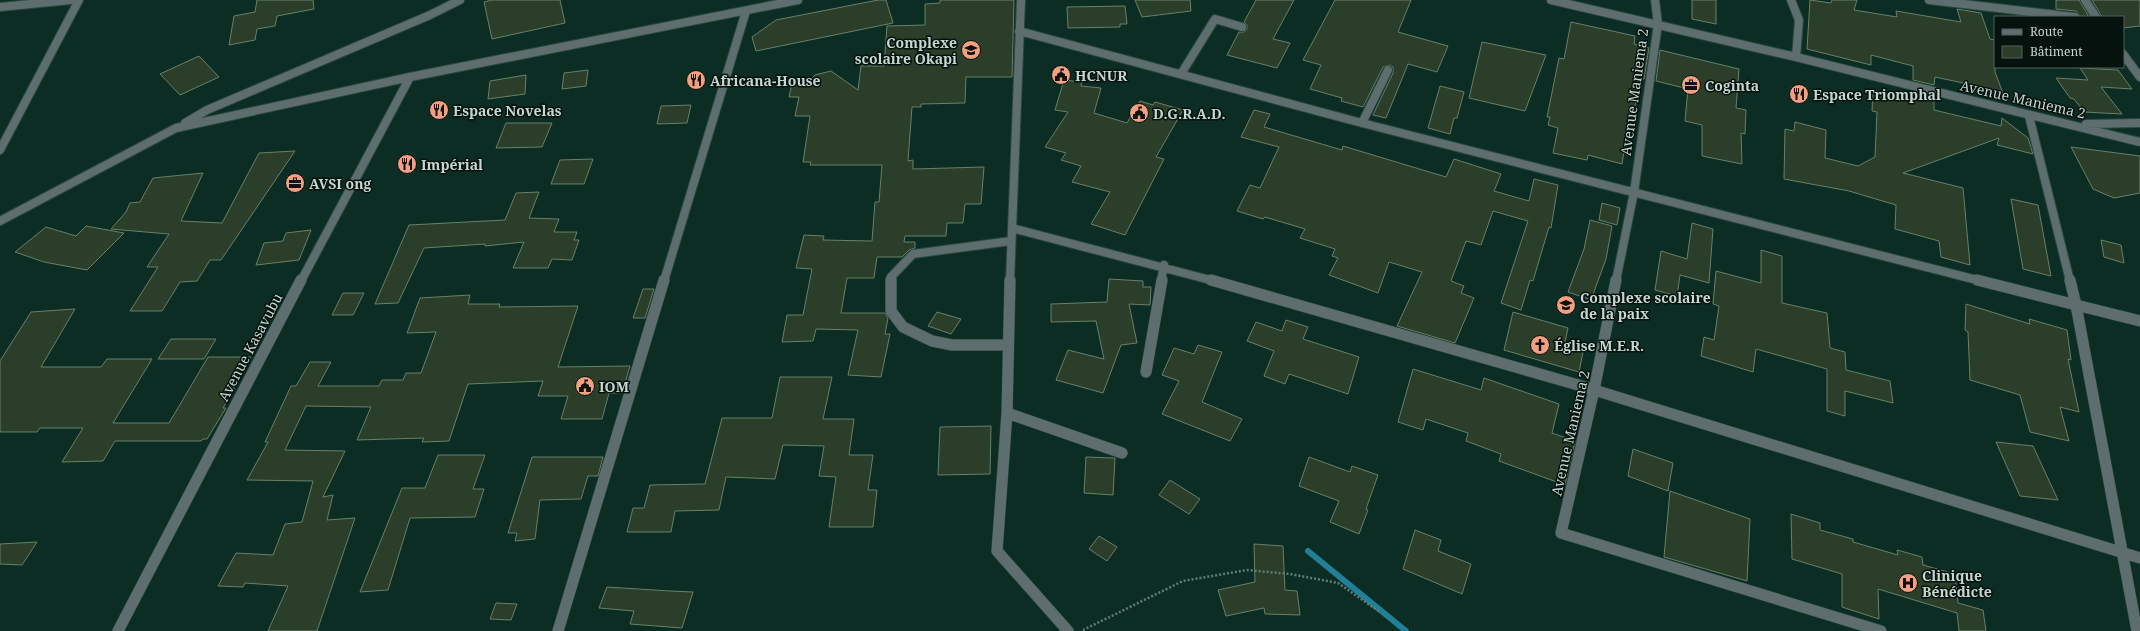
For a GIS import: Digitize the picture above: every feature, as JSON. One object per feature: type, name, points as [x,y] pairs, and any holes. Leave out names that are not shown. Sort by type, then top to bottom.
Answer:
[{"type":"street","points":[[0,7],[71,0]]},
{"type":"street","points":[[0,150],[79,0]]},
{"type":"street","points":[[0,221],[176,128],[207,110],[460,0]]},
{"type":"street","points":[[176,128],[410,77],[798,0]]},
{"type":"street","points":[[1021,0],[1007,345],[1008,413],[997,551],[1068,631]]},
{"type":"street","points":[[1552,0],[1658,24],[1656,0]]},
{"type":"street","points":[[1791,0],[1799,20],[1796,57]]},
{"type":"street","points":[[1929,0],[2066,16]]},
{"type":"street","points":[[2085,0],[2095,16]]},
{"type":"street","points":[[558,631],[746,11]]},
{"type":"street","points":[[1181,74],[1215,19],[1242,27]]},
{"type":"street","name":"Avenue Maniema 2","points":[[1881,631],[1561,534],[1594,390],[1634,192],[1658,24],[1796,57],[2028,116],[2073,124],[2140,142]]},
{"type":"street","points":[[1019,31],[1362,123],[2140,321]]},
{"type":"street","points":[[2124,55],[2140,77]]},
{"type":"street","points":[[1362,123],[1388,70]]},
{"type":"street","name":"Avenue Kasavubu","points":[[118,631],[258,361],[410,77]]},
{"type":"street","points":[[2028,116],[2076,305],[2137,631]]},
{"type":"street","points":[[2073,124],[2140,123]]},
{"type":"street","points":[[1012,228],[1164,265],[1594,390],[2140,558]]},
{"type":"street","points":[[1007,345],[952,345],[932,341],[903,328],[891,311],[891,277],[913,254],[1011,241]]},
{"type":"street","points":[[1146,372],[1164,265]]},
{"type":"street","points":[[1008,413],[1122,453]]},
{"type":"path","points":[[1081,631],[1183,581],[1247,570],[1290,574],[1338,583],[1380,612]]},
{"type":"building","points":[[257,0],[313,0],[314,9],[277,16],[275,26],[257,29],[255,40],[229,45],[234,16],[255,12]]},
{"type":"building","points":[[492,0],[560,0],[565,23],[492,39],[484,2]]},
{"type":"building","points":[[878,0],[886,0],[893,23],[756,51],[752,37],[776,20]]},
{"type":"building","points":[[940,0],[1014,0],[1012,77],[966,77],[965,103],[921,104],[921,107],[912,107],[908,161],[913,160],[913,169],[984,167],[981,204],[965,204],[963,223],[947,223],[946,236],[905,236],[904,242],[915,242],[915,248],[909,250],[902,257],[877,257],[874,278],[847,278],[841,313],[885,313],[888,318],[885,334],[890,334],[881,377],[848,375],[858,330],[816,329],[813,341],[782,342],[787,315],[803,315],[812,269],[796,268],[804,235],[824,236],[823,240],[872,241],[875,202],[879,202],[882,165],[810,165],[811,162],[803,162],[810,116],[795,116],[799,97],[789,97],[793,79],[811,79],[815,75],[831,71],[858,90],[861,66],[884,66],[887,26],[925,25],[925,4],[940,3]]},
{"type":"building","points":[[1135,0],[1190,0],[1191,11],[1142,17]]},
{"type":"building","points":[[1256,0],[1294,0],[1273,39],[1290,43],[1277,68],[1227,55],[1239,32],[1244,32],[1247,29],[1247,25],[1244,22]]},
{"type":"building","points":[[1335,0],[1411,0],[1398,32],[1448,46],[1437,72],[1408,64],[1386,118],[1373,115],[1393,73],[1393,67],[1390,65],[1383,67],[1363,107],[1341,101],[1342,98],[1310,89],[1321,65],[1303,60]]},
{"type":"building","points":[[1692,0],[1716,0],[1716,24],[1692,19]]},
{"type":"building","points":[[1810,0],[1831,3],[1832,0],[1857,0],[1854,10],[1897,17],[1896,11],[1961,22],[1957,9],[1981,13],[1990,39],[1994,40],[1994,68],[2004,96],[1984,93],[1982,87],[1935,77],[1934,85],[1913,80],[1913,66],[1871,55],[1871,65],[1807,49]]},
{"type":"building","points":[[2056,0],[2079,0],[2088,16],[2080,16],[2076,11],[2056,9]]},
{"type":"building","points":[[2092,0],[2140,0],[2140,26],[2124,28],[2124,16],[2101,16]]},
{"type":"building","points":[[1125,6],[1127,24],[1120,24],[1120,27],[1068,28],[1067,7]]},
{"type":"building","points":[[1571,22],[1635,36],[1634,44],[1649,48],[1644,79],[1640,78],[1634,112],[1630,111],[1622,164],[1588,155],[1587,160],[1553,153],[1558,128],[1548,125],[1550,117],[1547,117],[1559,58],[1564,59]]},
{"type":"building","points":[[1482,42],[1546,55],[1525,111],[1469,98]]},
{"type":"building","points":[[1660,50],[1739,69],[1736,108],[1746,110],[1745,134],[1741,133],[1742,164],[1702,156],[1702,125],[1685,121],[1688,89],[1656,81]]},
{"type":"building","points":[[199,56],[219,77],[180,95],[160,74]]},
{"type":"building","points":[[2080,68],[2118,70],[2132,89],[2101,87],[2122,114],[2084,112],[2074,99],[2070,98],[2056,78],[2088,80]]},
{"type":"building","points":[[588,70],[586,86],[562,89],[564,73]]},
{"type":"building","points":[[526,75],[525,94],[488,99],[490,81]]},
{"type":"building","points":[[1064,80],[1082,82],[1081,86],[1101,88],[1094,113],[1127,123],[1140,101],[1153,105],[1155,102],[1183,110],[1156,157],[1164,159],[1125,235],[1091,224],[1110,192],[1072,182],[1081,166],[1061,160],[1066,153],[1045,147],[1068,112],[1055,110]]},
{"type":"building","points":[[1440,86],[1464,92],[1457,118],[1454,118],[1450,134],[1428,128]]},
{"type":"building","points":[[1873,90],[1912,100],[1913,92],[1934,97],[1934,110],[2001,126],[2002,118],[2028,138],[2033,154],[1997,145],[1999,138],[1903,173],[1963,188],[1970,265],[1941,257],[1939,241],[1895,229],[1896,205],[1849,191],[1784,179],[1785,129],[1794,131],[1795,122],[1826,130],[1825,158],[1858,166],[1875,157],[1877,112],[1872,111]]},
{"type":"building","points":[[691,105],[687,123],[657,124],[661,106]]},
{"type":"building","points":[[1254,110],[1270,114],[1264,127],[1342,150],[1343,146],[1446,177],[1454,159],[1501,174],[1494,191],[1529,201],[1534,179],[1558,185],[1551,228],[1549,227],[1533,281],[1530,280],[1521,310],[1501,303],[1528,221],[1493,211],[1481,245],[1466,241],[1451,281],[1464,286],[1461,293],[1474,298],[1455,343],[1397,326],[1422,272],[1389,262],[1378,293],[1329,275],[1338,258],[1332,256],[1335,249],[1300,238],[1305,229],[1265,217],[1263,219],[1237,211],[1250,185],[1260,188],[1279,147],[1241,137]]},
{"type":"building","points":[[506,123],[552,123],[542,147],[496,148]]},
{"type":"building","points":[[2071,147],[2140,156],[2140,193],[2114,198],[2093,189]]},
{"type":"building","points":[[295,151],[221,260],[210,260],[197,281],[180,282],[162,311],[130,311],[158,267],[147,267],[169,234],[111,229],[126,212],[130,203],[140,202],[153,178],[203,173],[181,221],[222,223],[259,153]]},
{"type":"building","points":[[593,159],[584,184],[551,184],[560,160]]},
{"type":"building","points":[[539,192],[529,218],[559,219],[554,232],[577,232],[574,240],[579,240],[572,260],[552,259],[548,268],[513,268],[524,242],[485,246],[485,244],[424,248],[398,303],[375,304],[409,225],[505,220],[516,193]]},
{"type":"building","points":[[2011,199],[2038,205],[2051,276],[2023,269]]},
{"type":"building","points":[[1602,203],[1620,208],[1617,225],[1599,220]]},
{"type":"building","points":[[1590,220],[1612,226],[1606,259],[1591,300],[1568,292],[1584,249]]},
{"type":"building","points":[[1692,223],[1713,229],[1709,283],[1680,275],[1677,296],[1655,290],[1661,251],[1687,259]]},
{"type":"building","points":[[86,226],[124,233],[87,270],[44,262],[15,252],[46,227],[76,236]]},
{"type":"building","points":[[311,230],[299,260],[256,265],[264,243],[283,241],[286,233]]},
{"type":"building","points":[[2101,240],[2121,245],[2124,263],[2104,257]]},
{"type":"building","points":[[1761,250],[1782,256],[1782,303],[1827,313],[1830,348],[1845,352],[1846,370],[1890,381],[1893,403],[1845,391],[1845,416],[1827,411],[1827,369],[1756,349],[1753,372],[1701,356],[1704,337],[1714,340],[1719,306],[1713,304],[1716,271],[1761,283]]},
{"type":"building","points":[[1109,279],[1143,281],[1143,287],[1151,287],[1150,305],[1129,304],[1137,343],[1121,345],[1103,393],[1056,380],[1068,350],[1104,359],[1096,321],[1051,322],[1051,304],[1107,302]]},
{"type":"building","points":[[643,289],[654,289],[645,318],[633,318]]},
{"type":"building","points":[[343,293],[364,293],[353,315],[332,315]]},
{"type":"building","points":[[470,295],[468,304],[500,304],[499,307],[578,306],[558,367],[630,366],[622,393],[609,393],[602,419],[561,419],[568,396],[538,396],[543,381],[468,384],[449,441],[422,442],[424,438],[357,440],[371,407],[306,406],[285,450],[345,451],[323,497],[333,495],[327,520],[355,518],[317,631],[268,631],[288,586],[245,583],[243,587],[218,586],[236,553],[273,555],[285,524],[302,522],[313,481],[247,480],[268,442],[265,442],[291,386],[296,386],[310,362],[331,362],[318,386],[379,386],[382,380],[403,380],[406,373],[421,373],[436,332],[407,333],[420,298]]},
{"type":"building","points":[[1966,304],[2030,324],[2029,319],[2067,330],[2071,360],[2068,359],[2079,412],[2060,407],[2069,441],[2030,432],[2020,395],[1970,380],[1968,332],[1965,330]]},
{"type":"building","points":[[75,309],[41,367],[101,367],[107,359],[152,359],[113,423],[169,423],[208,357],[251,357],[223,408],[226,408],[207,439],[203,439],[201,441],[115,441],[103,461],[62,462],[83,428],[40,428],[37,432],[0,432],[0,361],[31,312]]},
{"type":"building","points":[[937,312],[961,319],[951,334],[928,326]]},
{"type":"building","name":"Église M.E.R.","points":[[1513,312],[1568,328],[1565,342],[1584,347],[1579,372],[1504,350]]},
{"type":"building","points":[[1286,320],[1308,327],[1303,339],[1359,357],[1348,394],[1289,374],[1285,384],[1264,376],[1274,351],[1247,341],[1256,322],[1282,331]]},
{"type":"building","points":[[171,339],[216,339],[204,359],[158,359]]},
{"type":"building","points":[[1198,345],[1222,352],[1202,402],[1242,419],[1230,441],[1162,414],[1179,381],[1162,375],[1174,348],[1194,354]]},
{"type":"building","points":[[1413,369],[1481,390],[1484,378],[1559,404],[1552,433],[1575,441],[1565,485],[1499,461],[1501,454],[1466,441],[1468,433],[1426,419],[1423,430],[1398,422]]},
{"type":"building","points":[[780,377],[832,377],[823,419],[854,419],[849,455],[873,455],[868,490],[877,490],[873,527],[829,527],[836,477],[819,476],[824,446],[783,445],[775,479],[726,477],[719,510],[675,511],[671,532],[627,532],[633,508],[644,508],[650,485],[705,484],[722,418],[772,418]]},
{"type":"building","points":[[991,426],[990,474],[938,475],[940,427]]},
{"type":"building","points":[[1996,442],[2033,446],[2058,500],[2020,496]]},
{"type":"building","points":[[1633,449],[1673,463],[1668,491],[1628,476]]},
{"type":"building","points":[[438,455],[485,455],[473,489],[484,489],[475,517],[410,518],[388,590],[360,592],[402,488],[425,488]]},
{"type":"building","points":[[532,457],[603,457],[598,476],[588,476],[581,499],[540,500],[535,539],[515,541],[517,533],[508,533]]},
{"type":"building","points":[[1086,457],[1115,458],[1113,495],[1084,493]]},
{"type":"building","points":[[1309,457],[1350,472],[1352,466],[1378,475],[1366,509],[1368,510],[1359,534],[1330,522],[1339,501],[1299,486]]},
{"type":"building","points":[[1170,480],[1200,499],[1189,514],[1159,495]]},
{"type":"building","points":[[1670,491],[1750,519],[1747,581],[1664,557]]},
{"type":"building","points":[[1791,514],[1820,523],[1820,530],[1853,539],[1853,542],[1898,555],[1897,550],[1922,557],[1923,565],[1955,574],[1958,603],[1983,610],[1986,631],[1959,631],[1957,613],[1878,589],[1879,619],[1842,607],[1842,574],[1792,559]]},
{"type":"building","points":[[1415,530],[1441,540],[1438,551],[1471,564],[1462,594],[1403,569]]},
{"type":"building","points":[[1099,536],[1117,547],[1107,561],[1089,549]]},
{"type":"building","points":[[37,542],[22,565],[0,564],[0,544]]},
{"type":"building","points":[[1254,544],[1283,546],[1285,590],[1297,591],[1300,615],[1265,614],[1264,608],[1226,616],[1218,590],[1255,582]]},
{"type":"building","points":[[607,587],[693,592],[682,628],[630,624],[634,611],[599,608]]},
{"type":"building","points":[[496,603],[517,604],[511,620],[490,619]]},
{"type":"waterway","points":[[1308,551],[1406,631]]},
{"type":"place","name":"Complexe scolaire Okapi","points":[[971,50]]},
{"type":"place","name":"HCNUR","points":[[1061,75]]},
{"type":"place","name":"Africana-House","points":[[696,80]]},
{"type":"place","name":"Coginta","points":[[1691,85]]},
{"type":"place","name":"Espace Triomphal","points":[[1799,94]]},
{"type":"place","name":"Espace Novelas","points":[[439,110]]},
{"type":"place","name":"D.G.R.A.D.","points":[[1139,113]]},
{"type":"place","name":"Impérial","points":[[407,164]]},
{"type":"place","name":"AVSI ong","points":[[295,183]]},
{"type":"place","name":"Complexe scolaire de la paix","points":[[1566,305]]},
{"type":"place","name":"Église M.E.R.","points":[[1540,345]]},
{"type":"place","name":"IOM","points":[[585,386]]},
{"type":"place","name":"Clinique Bénédicte","points":[[1908,583]]}]
